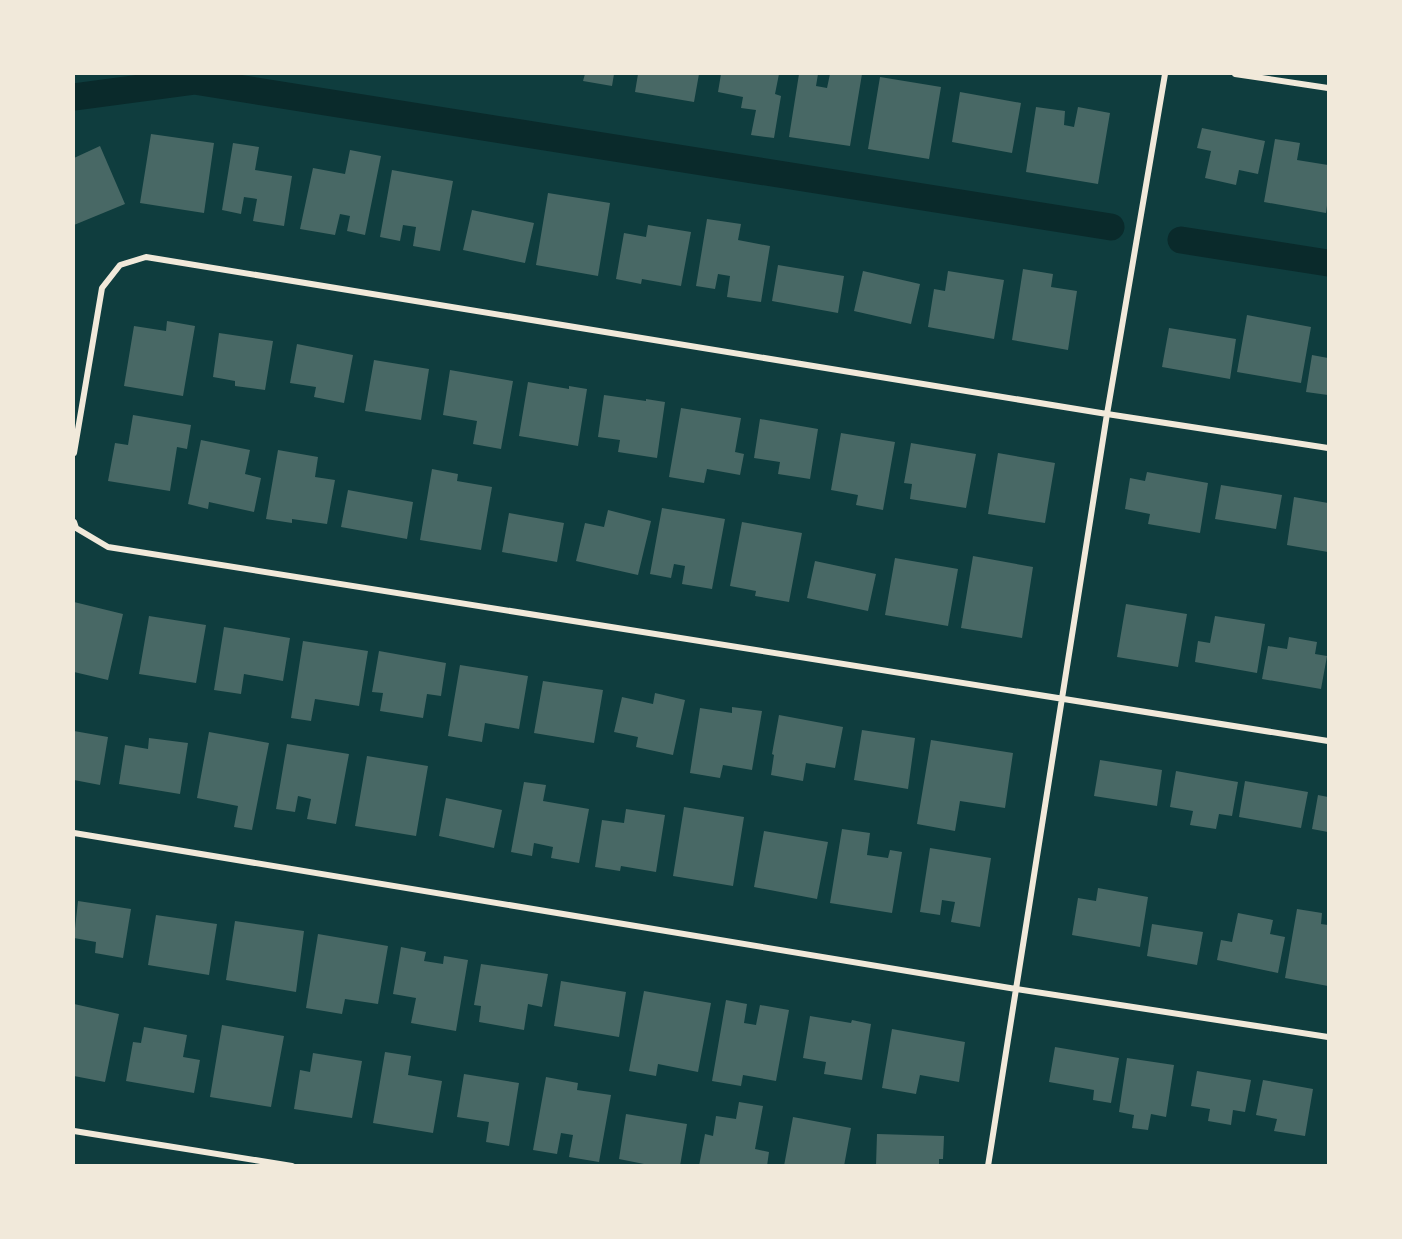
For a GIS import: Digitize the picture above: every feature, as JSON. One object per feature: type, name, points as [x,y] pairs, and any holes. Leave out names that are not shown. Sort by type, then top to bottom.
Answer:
[{"type":"street","points":[[988,1166],[1107,414],[1166,74]]},
{"type":"street","points":[[1235,74],[1329,88]]},
{"type":"street","points":[[74,453],[102,288],[120,265],[147,257],[1107,414],[1329,448]]},
{"type":"street","points":[[75,525],[108,547],[1329,741]]},
{"type":"street","points":[[74,833],[1016,989],[1329,1037]]},
{"type":"street","points":[[74,1131],[292,1166]]},
{"type":"building","points":[[585,74],[614,74],[612,86],[583,81]]},
{"type":"building","points":[[638,74],[699,74],[694,102],[635,92]]},
{"type":"building","points":[[721,74],[779,74],[775,94],[781,96],[774,138],[751,135],[756,110],[741,108],[743,97],[718,92]]},
{"type":"building","points":[[799,74],[818,74],[816,86],[827,88],[830,74],[862,74],[850,146],[789,137]]},
{"type":"building","points":[[880,77],[941,87],[929,159],[868,149]]},
{"type":"building","points":[[960,92],[1021,103],[1012,153],[952,142]]},
{"type":"building","points":[[1036,107],[1065,111],[1064,125],[1074,127],[1078,107],[1110,113],[1098,184],[1026,172]]},
{"type":"building","points":[[1202,128],[1265,141],[1258,174],[1239,170],[1236,185],[1205,178],[1211,151],[1197,148]]},
{"type":"building","points":[[151,134],[214,143],[204,213],[140,203]]},
{"type":"building","points":[[1275,139],[1300,143],[1297,160],[1328,165],[1326,213],[1264,202]]},
{"type":"building","points":[[233,143],[259,147],[255,170],[292,176],[284,226],[253,221],[257,199],[244,197],[241,214],[222,210]]},
{"type":"building","points":[[100,146],[125,204],[74,225],[74,158]]},
{"type":"building","points":[[350,150],[381,156],[365,235],[347,231],[350,216],[340,214],[335,235],[300,229],[313,168],[345,174]]},
{"type":"building","points":[[392,170],[453,181],[440,251],[413,246],[416,227],[403,225],[400,241],[380,237]]},
{"type":"building","points":[[548,193],[610,203],[598,276],[536,265]]},
{"type":"building","points":[[472,210],[534,223],[525,263],[463,250]]},
{"type":"building","points":[[707,219],[741,224],[738,240],[770,246],[761,302],[727,297],[730,276],[718,274],[715,289],[696,286]]},
{"type":"building","points":[[648,225],[691,232],[681,286],[642,279],[641,284],[616,279],[624,233],[646,237]]},
{"type":"building","points":[[778,265],[844,276],[838,313],[772,301]]},
{"type":"building","points":[[1023,269],[1053,274],[1051,287],[1077,291],[1068,350],[1012,340]]},
{"type":"building","points":[[863,271],[920,284],[911,324],[854,311]]},
{"type":"building","points":[[948,271],[1004,280],[994,339],[928,327],[934,289],[945,291]]},
{"type":"building","points":[[1247,315],[1311,327],[1301,383],[1237,372]]},
{"type":"building","points":[[167,321],[195,326],[183,396],[124,386],[134,326],[166,331]]},
{"type":"building","points":[[1169,328],[1236,339],[1230,379],[1162,367]]},
{"type":"building","points":[[219,333],[273,341],[265,390],[235,386],[235,381],[213,377]]},
{"type":"building","points":[[297,344],[353,355],[344,403],[314,397],[316,387],[290,383]]},
{"type":"building","points":[[1312,355],[1328,358],[1328,395],[1306,392]]},
{"type":"building","points":[[374,360],[429,369],[421,420],[365,411]]},
{"type":"building","points":[[450,370],[513,381],[501,449],[473,444],[477,421],[443,415]]},
{"type":"building","points":[[528,382],[569,389],[569,386],[587,389],[578,446],[519,436]]},
{"type":"building","points":[[604,395],[665,402],[657,458],[618,452],[620,440],[598,437]]},
{"type":"building","points":[[681,408],[741,418],[735,452],[744,454],[740,475],[707,469],[704,483],[669,477]]},
{"type":"building","points":[[133,415],[191,425],[187,449],[177,447],[170,491],[108,481],[115,443],[128,445]]},
{"type":"building","points":[[760,419],[818,429],[810,479],[778,474],[780,462],[754,458]]},
{"type":"building","points":[[841,433],[895,442],[883,510],[856,505],[858,495],[831,490]]},
{"type":"building","points":[[201,440],[250,450],[245,474],[261,478],[254,512],[209,502],[208,509],[188,504]]},
{"type":"building","points":[[911,443],[976,454],[966,508],[910,499],[912,484],[904,483]]},
{"type":"building","points":[[278,450],[318,457],[315,477],[335,480],[327,524],[292,519],[292,523],[266,519]]},
{"type":"building","points":[[998,453],[1055,463],[1045,523],[988,514]]},
{"type":"building","points":[[432,469],[458,474],[457,481],[492,487],[481,550],[420,540]]},
{"type":"building","points":[[1147,472],[1208,483],[1200,533],[1148,524],[1150,514],[1125,509],[1130,478],[1145,481]]},
{"type":"building","points":[[1221,485],[1282,495],[1276,529],[1215,519]]},
{"type":"building","points":[[348,490],[413,502],[407,539],[341,527]]},
{"type":"building","points":[[1294,497],[1328,503],[1328,552],[1287,545]]},
{"type":"building","points":[[662,508],[725,519],[712,589],[682,584],[685,566],[674,564],[671,578],[650,574]]},
{"type":"building","points":[[608,510],[651,521],[638,575],[576,561],[585,523],[604,527]]},
{"type":"building","points":[[509,513],[564,523],[557,562],[502,552]]},
{"type":"building","points":[[742,522],[802,533],[789,602],[755,596],[756,591],[730,586]]},
{"type":"building","points":[[973,556],[1033,567],[1022,638],[961,628]]},
{"type":"building","points":[[895,558],[958,569],[948,626],[885,615]]},
{"type":"building","points":[[815,561],[876,574],[868,611],[807,598]]},
{"type":"building","points":[[74,602],[123,614],[108,680],[74,672]]},
{"type":"building","points":[[1126,604],[1187,614],[1178,667],[1117,657]]},
{"type":"building","points":[[149,616],[206,625],[196,683],[139,674]]},
{"type":"building","points":[[1215,616],[1265,624],[1257,673],[1195,662],[1198,641],[1210,643]]},
{"type":"building","points":[[224,627],[290,638],[283,681],[244,674],[241,694],[214,690]]},
{"type":"building","points":[[1289,637],[1317,642],[1315,654],[1327,656],[1321,689],[1262,679],[1268,646],[1287,649]]},
{"type":"building","points":[[303,641],[368,651],[359,706],[315,699],[311,721],[291,718]]},
{"type":"building","points":[[379,651],[446,663],[441,696],[427,694],[423,718],[380,711],[383,693],[372,692]]},
{"type":"building","points":[[460,665],[528,676],[519,729],[485,723],[482,742],[448,736]]},
{"type":"building","points":[[543,681],[603,690],[594,743],[534,733]]},
{"type":"building","points":[[655,693],[685,700],[673,755],[636,747],[638,737],[614,732],[622,697],[653,704]]},
{"type":"building","points":[[732,707],[762,711],[752,770],[723,765],[720,778],[690,773],[700,708],[732,713]]},
{"type":"building","points":[[779,715],[843,727],[835,768],[806,763],[803,781],[771,775]]},
{"type":"building","points":[[862,730],[915,738],[908,789],[854,780]]},
{"type":"building","points":[[74,731],[108,737],[100,785],[74,780]]},
{"type":"building","points":[[209,732],[269,743],[252,830],[234,827],[238,806],[197,798]]},
{"type":"building","points":[[149,738],[188,743],[180,794],[119,784],[125,745],[148,749]]},
{"type":"building","points":[[931,740],[1013,753],[1005,808],[960,801],[955,831],[917,824]]},
{"type":"building","points":[[287,744],[349,754],[336,824],[307,819],[311,799],[298,796],[295,812],[276,809]]},
{"type":"building","points":[[367,756],[428,766],[416,836],[355,826]]},
{"type":"building","points":[[1100,760],[1162,770],[1157,806],[1094,796]]},
{"type":"building","points":[[1176,771],[1238,782],[1232,816],[1219,814],[1216,829],[1190,825],[1193,811],[1170,807]]},
{"type":"building","points":[[1245,781],[1308,792],[1301,828],[1239,817]]},
{"type":"building","points":[[524,782],[546,785],[543,801],[589,809],[579,863],[551,858],[553,847],[534,843],[532,856],[511,852]]},
{"type":"building","points":[[1318,795],[1328,797],[1328,832],[1312,829]]},
{"type":"building","points":[[446,798],[502,810],[494,848],[439,836]]},
{"type":"building","points":[[684,807],[744,817],[733,886],[673,876]]},
{"type":"building","points":[[626,809],[665,815],[656,872],[621,866],[620,871],[595,867],[602,820],[624,823]]},
{"type":"building","points":[[842,829],[870,833],[867,855],[888,858],[890,850],[902,852],[892,913],[830,903]]},
{"type":"building","points":[[764,831],[828,842],[817,899],[754,887]]},
{"type":"building","points":[[930,848],[991,858],[980,927],[951,922],[955,902],[942,900],[940,915],[920,912]]},
{"type":"building","points":[[1098,888],[1148,897],[1140,947],[1072,935],[1078,898],[1096,901]]},
{"type":"building","points":[[78,901],[131,909],[123,958],[95,953],[96,942],[74,938]]},
{"type":"building","points":[[1297,909],[1322,913],[1321,924],[1328,925],[1328,986],[1285,978]]},
{"type":"building","points":[[1238,913],[1273,920],[1270,934],[1285,937],[1278,973],[1217,960],[1221,940],[1232,942]]},
{"type":"building","points":[[156,915],[217,924],[209,975],[148,965]]},
{"type":"building","points":[[235,921],[304,931],[296,992],[226,980]]},
{"type":"building","points":[[1152,924],[1203,932],[1197,965],[1147,956]]},
{"type":"building","points":[[318,934],[388,946],[378,1004],[345,999],[342,1014],[306,1008]]},
{"type":"building","points":[[401,947],[426,952],[424,961],[443,964],[444,956],[468,960],[456,1031],[411,1023],[416,998],[393,994]]},
{"type":"building","points":[[481,964],[548,974],[542,1007],[528,1004],[524,1030],[479,1022],[481,1006],[474,1005]]},
{"type":"building","points":[[561,981],[626,992],[619,1037],[554,1026]]},
{"type":"building","points":[[644,991],[711,1003],[698,1072],[658,1064],[656,1076],[629,1071]]},
{"type":"building","points":[[726,1000],[747,1004],[744,1023],[756,1025],[760,1005],[789,1010],[776,1081],[743,1075],[741,1086],[712,1081]]},
{"type":"building","points":[[74,1004],[119,1014],[105,1082],[74,1076]]},
{"type":"building","points":[[810,1016],[871,1024],[862,1080],[824,1074],[826,1062],[803,1058]]},
{"type":"building","points":[[222,1025],[284,1036],[271,1107],[210,1097]]},
{"type":"building","points":[[144,1027],[187,1035],[183,1057],[200,1060],[194,1093],[126,1081],[133,1042],[141,1043]]},
{"type":"building","points":[[892,1029],[965,1042],[959,1082],[920,1075],[916,1094],[882,1088]]},
{"type":"building","points":[[1055,1047],[1119,1058],[1111,1103],[1093,1100],[1094,1090],[1049,1082]]},
{"type":"building","points":[[385,1052],[411,1056],[408,1075],[442,1081],[433,1133],[373,1123]]},
{"type":"building","points":[[313,1053],[362,1061],[352,1118],[294,1109],[300,1070],[310,1072]]},
{"type":"building","points":[[1127,1058],[1174,1065],[1166,1117],[1151,1114],[1148,1130],[1132,1128],[1134,1115],[1119,1112]]},
{"type":"building","points":[[1197,1071],[1251,1080],[1245,1112],[1233,1110],[1231,1125],[1208,1121],[1210,1109],[1191,1106]]},
{"type":"building","points":[[464,1074],[519,1083],[509,1146],[486,1142],[489,1122],[457,1117]]},
{"type":"building","points":[[546,1077],[578,1083],[577,1090],[611,1095],[599,1162],[569,1157],[573,1135],[561,1133],[557,1154],[533,1150]]},
{"type":"building","points":[[1263,1080],[1313,1089],[1305,1136],[1274,1131],[1277,1119],[1256,1115]]},
{"type":"building","points":[[739,1102],[763,1106],[755,1149],[769,1152],[767,1166],[699,1166],[705,1134],[713,1136],[716,1116],[736,1119]]},
{"type":"building","points":[[626,1114],[687,1124],[680,1166],[654,1166],[619,1159]]},
{"type":"building","points":[[793,1117],[851,1128],[844,1166],[784,1166]]},
{"type":"building","points":[[877,1134],[944,1136],[943,1159],[939,1159],[939,1166],[876,1166]]},
{"type":"waterway","points":[[74,97],[194,81],[1111,227]]},
{"type":"waterway","points":[[1181,240],[1328,263]]}]
